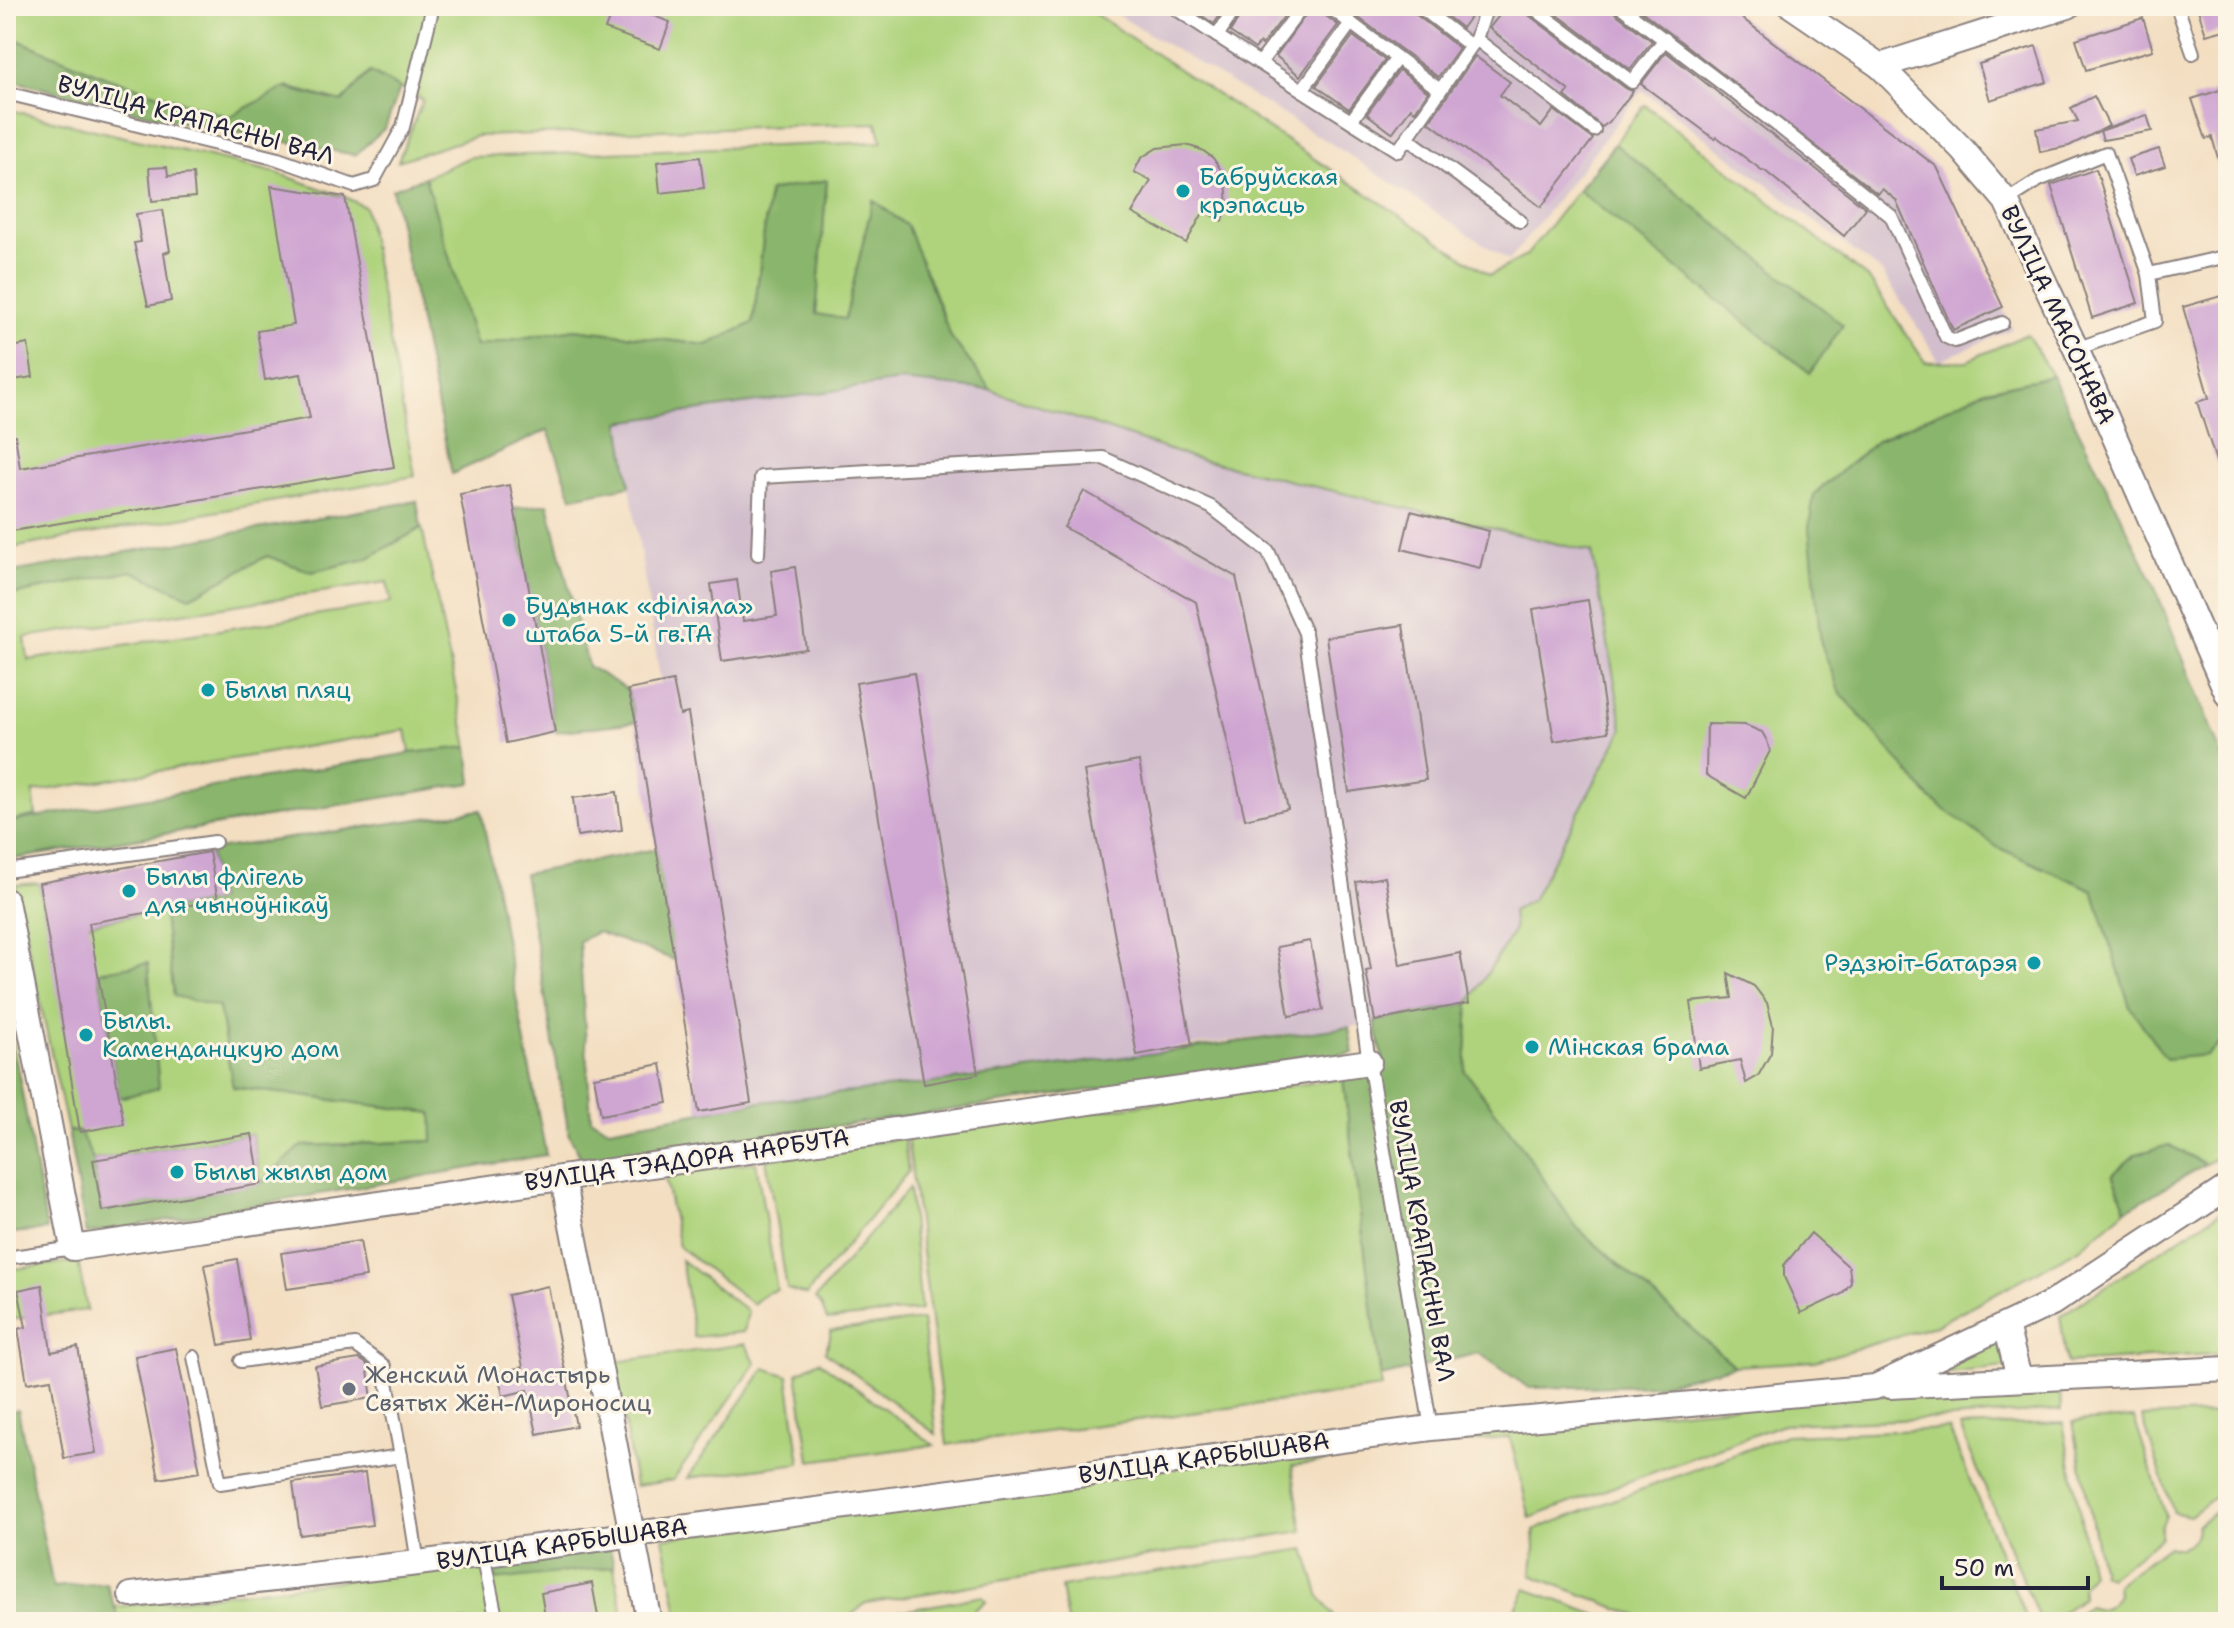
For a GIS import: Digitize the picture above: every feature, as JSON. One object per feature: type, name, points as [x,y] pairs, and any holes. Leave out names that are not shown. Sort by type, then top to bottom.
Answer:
[{"type":"street","name":"ВУЛІЦА МАСОНАВА","points":[[1792,6],[1880,66],[1963,150],[2006,201],[2076,349],[2228,695]]},
{"type":"street","points":[[1880,66],[2028,12],[2068,6]]},
{"type":"street","points":[[6,901],[73,1248]]},
{"type":"street","name":"ВУЛІЦА ТЭАДОРА НАРБУТА","points":[[73,1248],[1369,1062]]},
{"type":"street","points":[[563,1178],[649,1622]]},
{"type":"street","name":"ВУЛІЦА КАРБЫШАВА","points":[[131,1595],[418,1563],[1431,1428],[1875,1387],[2052,1303],[2228,1187]]},
{"type":"street","points":[[2006,1325],[2019,1379]]},
{"type":"street","points":[[1875,1387],[2228,1369]]},
{"type":"lane","name":"ВУЛІЦА КРАПАСНЫ ВАЛ","points":[[6,93],[278,159],[354,186],[374,180],[403,127],[433,6]]},
{"type":"lane","points":[[1172,6],[1398,151],[1473,42],[1485,7]]},
{"type":"lane","points":[[1217,36],[1237,6]]},
{"type":"lane","points":[[1260,63],[1303,6]]},
{"type":"lane","points":[[1328,6],[1440,90]]},
{"type":"lane","points":[[1419,6],[1594,130]]},
{"type":"lane","points":[[1531,6],[1632,82],[1665,39]]},
{"type":"lane","points":[[1620,6],[1891,216],[1946,337],[1955,341],[2002,323]]},
{"type":"lane","points":[[2177,6],[2193,53]]},
{"type":"lane","points":[[1302,90],[1351,23]]},
{"type":"lane","points":[[1351,121],[1397,58]]},
{"type":"lane","points":[[1407,138],[1520,221]]},
{"type":"lane","points":[[2006,201],[2039,180],[2106,153],[2149,274],[2155,321],[2076,349]]},
{"type":"lane","points":[[2149,274],[2228,256]]},
{"type":"lane","name":"ВУЛІЦА КРАПАСНЫ ВАЛ","points":[[758,554],[761,477],[1103,458],[1211,507],[1268,551],[1305,633],[1369,1062],[1431,1428]]},
{"type":"lane","points":[[6,871],[215,842]]},
{"type":"lane","name":"ВУЛІЦА ТЭАДОРА НАРБУТА","points":[[6,1258],[73,1248]]},
{"type":"lane","points":[[241,1361],[355,1345],[384,1366],[418,1563]]},
{"type":"lane","points":[[194,1357],[220,1483],[401,1456]]},
{"type":"lane","points":[[483,1554],[497,1622]]},
{"type":"shaded area","points":[[1103,6],[1726,6],[1937,167],[2012,329],[1939,361],[1882,272],[1642,90],[1509,261],[1343,151]]},
{"type":"shaded area","points":[[900,381],[991,390],[1190,457],[1592,552],[1623,729],[1532,900],[1469,1003],[1363,1025],[699,1112],[661,684],[620,422]]},
{"type":"green space","points":[[6,6],[1083,6],[1490,275],[1526,256],[1645,105],[1869,279],[1925,362],[1967,361],[2027,334],[2052,376],[1986,390],[1878,440],[1814,494],[1997,847],[2093,890],[2130,1006],[2207,1055],[2228,1037],[2228,1152],[2205,1164],[2169,1145],[2114,1174],[2126,1210],[2079,1249],[1934,1326],[1815,1361],[1734,1366],[1575,1226],[1520,1144],[1465,1071],[1469,1003],[1514,930],[1512,911],[1532,900],[1623,729],[1592,552],[1190,457],[991,390],[951,337],[928,276],[873,201],[845,320],[816,314],[827,180],[769,191],[753,323],[707,345],[575,329],[475,346],[425,177],[470,157],[882,142],[877,123],[477,136],[398,161],[423,100],[370,72],[342,102],[288,87],[229,117],[106,77],[6,35]]},
{"type":"green space","points":[[6,35],[106,77],[229,117],[284,88],[342,102],[370,72],[400,88],[385,128],[355,155],[171,120],[6,79]]},
{"type":"green space","points":[[6,109],[277,173],[365,207],[415,476],[6,549]]},
{"type":"green space","points":[[1615,144],[1843,325],[1810,373],[1578,190]]},
{"type":"green space","points":[[425,177],[476,346],[575,329],[707,345],[753,323],[769,191],[827,180],[816,314],[845,319],[873,200],[907,226],[951,337],[991,390],[900,381],[620,422],[630,486],[572,497],[548,430],[452,474],[392,189]]},
{"type":"green space","points":[[2052,376],[2151,578],[2228,771],[2228,1037],[2207,1055],[2166,1059],[2130,1007],[2093,890],[1997,847],[1932,800],[1839,691],[1821,644],[1809,528],[1814,494],[1878,440],[1986,390]]},
{"type":"green space","points":[[417,501],[421,528],[366,559],[312,572],[267,556],[190,597],[132,571],[6,596],[6,573]]},
{"type":"green space","points":[[548,504],[588,666],[628,690],[636,722],[555,732],[514,508]]},
{"type":"green space","name":"Былы пляц","points":[[422,528],[468,747],[410,753],[406,730],[33,792],[36,815],[8,822],[6,596],[132,571],[190,597],[267,556],[312,572],[366,559]],"holes":[[[387,582],[391,603],[28,660],[25,637]]]},
{"type":"green space","points":[[468,747],[472,783],[13,859],[8,822],[410,753]]},
{"type":"green space","points":[[481,810],[546,1155],[86,1234],[68,1131],[80,1132],[93,1160],[102,1210],[260,1184],[301,1146],[433,1141],[432,1113],[233,1087],[219,1007],[174,996],[163,910],[218,900],[209,850]]},
{"type":"green space","points":[[657,849],[675,960],[597,932],[579,941],[591,1119],[609,1129],[751,1103],[924,1084],[1349,1027],[1353,1053],[583,1162],[569,1135],[524,874]]},
{"type":"green space","points":[[39,883],[48,931],[163,910],[174,995],[219,1007],[233,1087],[433,1113],[433,1141],[302,1146],[261,1184],[252,1134],[93,1160],[80,1132],[68,1131],[15,885]]},
{"type":"green space","points":[[148,963],[159,1088],[119,1098],[98,972]]},
{"type":"green space","points":[[1469,1003],[1465,1071],[1520,1144],[1575,1226],[1734,1366],[1658,1385],[1529,1388],[1479,1353],[1381,1377],[1343,1079],[1385,1071],[1375,1021]]},
{"type":"green space","points":[[6,1005],[47,1230],[11,1233],[6,1205]]},
{"type":"green space","points":[[1343,1079],[1382,1388],[947,1445],[907,1135]]},
{"type":"green space","points":[[904,1138],[908,1172],[806,1295],[787,1289],[766,1159]]},
{"type":"green space","points":[[2169,1145],[2205,1164],[2126,1210],[2113,1174],[2136,1154]]},
{"type":"green space","points":[[756,1162],[777,1290],[766,1293],[753,1304],[679,1247],[664,1173]]},
{"type":"green space","points":[[909,1188],[921,1310],[827,1320],[815,1299]]},
{"type":"green space","points":[[2228,1207],[2228,1353],[2067,1363],[2060,1316]]},
{"type":"green space","points":[[681,1260],[748,1312],[744,1332],[694,1337]]},
{"type":"green space","points":[[78,1261],[87,1310],[6,1320],[6,1270]]},
{"type":"green space","points":[[922,1320],[936,1434],[825,1352],[830,1331]]},
{"type":"green space","points":[[1999,1337],[2006,1367],[1932,1375],[1930,1367]]},
{"type":"green space","points":[[745,1344],[756,1363],[673,1480],[635,1486],[615,1362]]},
{"type":"green space","points":[[819,1361],[934,1445],[810,1461],[797,1373]]},
{"type":"green space","points":[[765,1368],[788,1376],[800,1463],[688,1478]]},
{"type":"green space","points":[[2060,1389],[2061,1410],[1952,1418],[1783,1424],[1530,1518],[1510,1437],[1457,1443],[1455,1431],[1874,1394]]},
{"type":"green space","points":[[18,1410],[53,1587],[106,1583],[118,1616],[191,1614],[206,1622],[6,1622],[6,1412]]},
{"type":"green space","points":[[2228,1413],[2228,1487],[2190,1516],[2174,1513],[2142,1417]]},
{"type":"green space","points":[[2134,1418],[2166,1516],[2161,1527],[2161,1538],[2109,1577],[2102,1574],[2073,1422]]},
{"type":"green space","points":[[2063,1423],[2091,1574],[2082,1586],[2082,1598],[2053,1619],[2038,1616],[1960,1427]]},
{"type":"green space","points":[[1949,1429],[2028,1622],[1654,1622],[1531,1575],[1534,1530],[1786,1435]]},
{"type":"green space","points":[[1354,1443],[1357,1457],[1292,1466],[1302,1531],[866,1603],[843,1622],[680,1622],[663,1538]]},
{"type":"green space","points":[[2228,1503],[2228,1622],[2066,1622],[2088,1606],[2102,1608],[2109,1605],[2118,1595],[2117,1584],[2168,1546],[2184,1547],[2195,1536],[2197,1525]]},
{"type":"green space","points":[[610,1549],[625,1622],[206,1622],[191,1614],[117,1616],[114,1607]]},
{"type":"green space","points":[[610,1549],[614,1567],[496,1580],[494,1560]]},
{"type":"green space","points":[[1305,1549],[1320,1597],[1338,1622],[1067,1622],[1061,1587]]},
{"type":"green space","points":[[1526,1589],[1616,1622],[1503,1622],[1516,1608]]},
{"type":"green space","points":[[982,1596],[986,1601],[960,1622],[866,1622],[871,1617]]},
{"type":"building","points":[[614,6],[627,6],[670,22],[660,49],[605,29]]},
{"type":"building","points":[[1188,6],[1226,6],[1214,24]]},
{"type":"building","points":[[1246,6],[1292,6],[1262,45],[1260,43],[1255,49],[1230,32]]},
{"type":"building","points":[[1312,6],[1319,6],[1322,13],[1338,25],[1300,76],[1276,56]]},
{"type":"building","points":[[1343,6],[1410,6],[1414,13],[1459,48],[1438,77]]},
{"type":"building","points":[[1434,6],[1464,6],[1473,13],[1462,28]]},
{"type":"building","points":[[1507,6],[1522,6],[1526,13],[1633,91],[1609,122],[1602,127],[1565,96],[1569,91],[1489,28]]},
{"type":"building","points":[[1546,6],[1611,6],[1615,13],[1652,41],[1630,69]]},
{"type":"building","points":[[1635,6],[1726,6],[1937,167],[2003,307],[1953,330],[1896,200],[1882,189],[1878,194]]},
{"type":"building","points":[[2197,6],[2228,6],[2228,29],[2206,35]]},
{"type":"building","points":[[2143,18],[2153,50],[2086,70],[2076,39]]},
{"type":"building","points":[[1353,36],[1385,60],[1349,109],[1316,86]]},
{"type":"building","points":[[2036,46],[2047,82],[1990,100],[1979,64]]},
{"type":"building","points":[[1666,52],[1866,208],[1844,236],[1764,170],[1717,137],[1715,139],[1641,84]]},
{"type":"building","points":[[1475,56],[1510,82],[1500,95],[1541,127],[1554,110],[1593,139],[1541,207],[1429,122]]},
{"type":"building","points":[[1399,70],[1428,92],[1415,111],[1411,108],[1392,133],[1367,114]]},
{"type":"building","points":[[2223,89],[2228,103],[2228,175],[2223,176],[2212,137],[2206,139],[2192,99]]},
{"type":"building","points":[[2094,96],[2109,126],[2069,146],[2040,152],[2036,129],[2078,121],[2071,108]]},
{"type":"building","points":[[2147,115],[2152,131],[2103,140],[2100,131]]},
{"type":"building","points":[[1186,145],[1202,150],[1213,158],[1226,178],[1228,208],[1222,221],[1204,211],[1186,243],[1132,213],[1151,181],[1134,172],[1141,158],[1157,148]]},
{"type":"building","points":[[2159,149],[2165,166],[2134,176],[2128,159]]},
{"type":"building","points":[[700,157],[704,188],[660,193],[657,162]]},
{"type":"building","points":[[167,167],[168,176],[193,174],[195,197],[152,201],[149,168]]},
{"type":"building","points":[[2096,169],[2138,303],[2092,318],[2051,185]]},
{"type":"building","points":[[271,186],[345,197],[394,467],[6,532],[6,436],[15,435],[20,468],[310,418],[301,374],[265,380],[257,331],[294,325]]},
{"type":"building","points":[[163,210],[170,251],[164,253],[171,301],[148,306],[134,243],[141,242],[136,214]]},
{"type":"building","points":[[2228,294],[2228,489],[2225,489],[2197,402],[2209,398],[2183,307]]},
{"type":"building","points":[[28,344],[33,377],[6,381],[6,348]]},
{"type":"building","name":"Будынак «філіяла» штаба 5-й гв.ТА","points":[[510,485],[555,732],[506,743],[460,494]]},
{"type":"building","points":[[1084,491],[1236,577],[1288,809],[1245,819],[1196,602],[1064,527]]},
{"type":"building","points":[[1411,511],[1489,531],[1480,568],[1402,549]]},
{"type":"building","points":[[795,567],[806,649],[722,661],[711,584],[737,580],[743,621],[777,616],[771,571]]},
{"type":"building","points":[[1588,600],[1608,732],[1554,741],[1533,609]]},
{"type":"building","points":[[1403,625],[1426,780],[1349,792],[1326,637]]},
{"type":"building","points":[[914,673],[978,1074],[924,1084],[856,683]]},
{"type":"building","points":[[673,681],[680,715],[688,713],[751,1103],[699,1112],[635,717],[628,690]]},
{"type":"building","points":[[1707,724],[1745,725],[1762,732],[1767,741],[1770,751],[1746,798],[1706,775]]},
{"type":"building","points":[[1139,761],[1192,1045],[1137,1055],[1084,771]]},
{"type":"building","points":[[617,792],[622,830],[577,836],[573,798]]},
{"type":"building","points":[[209,852],[218,900],[89,923],[124,1124],[80,1132],[39,883]]},
{"type":"building","points":[[1385,877],[1400,965],[1460,953],[1469,1003],[1375,1021],[1366,971],[1371,970],[1356,882]]},
{"type":"building","points":[[1310,941],[1323,1010],[1289,1016],[1277,947]]},
{"type":"building","points":[[1728,973],[1754,986],[1767,1003],[1773,1026],[1771,1053],[1758,1076],[1746,1083],[1740,1060],[1699,1068],[1691,1002],[1732,998]]},
{"type":"building","points":[[661,1064],[668,1103],[601,1115],[594,1077]]},
{"type":"building","name":"Былы жылы дом","points":[[252,1134],[261,1184],[102,1211],[93,1160]]},
{"type":"building","points":[[1811,1233],[1849,1267],[1851,1283],[1842,1294],[1801,1313],[1784,1277],[1784,1265]]},
{"type":"building","points":[[360,1241],[366,1277],[287,1289],[281,1253]]},
{"type":"building","points":[[237,1259],[250,1340],[219,1345],[204,1265]]},
{"type":"building","points":[[42,1285],[51,1352],[78,1347],[96,1453],[64,1458],[51,1379],[27,1383],[18,1329],[26,1327],[18,1290]]},
{"type":"building","points":[[548,1286],[576,1426],[537,1434],[528,1390],[503,1396],[498,1372],[523,1367],[508,1295]]},
{"type":"building","points":[[176,1348],[200,1472],[159,1479],[135,1356]]},
{"type":"building","points":[[359,1359],[367,1364],[372,1398],[322,1406],[315,1366]]},
{"type":"building","points":[[365,1473],[372,1525],[300,1535],[293,1483]]},
{"type":"building","points":[[592,1583],[599,1622],[546,1622],[541,1593]]},
{"type":"place","name":"Бабруйская крэпасць","points":[[1183,191]]},
{"type":"place","name":"Будынак «філіяла» штаба 5-й гв.ТА","points":[[509,620]]},
{"type":"place","name":"Былы пляц","points":[[208,690]]},
{"type":"place","name":"Былы флігель для чыноўнікаў","points":[[129,891]]},
{"type":"place","name":"Рэдзюіт-батарэя","points":[[2034,963]]},
{"type":"place","name":"Былы. Каменданцкую дом","points":[[86,1035]]},
{"type":"place","name":"Мінская брама","points":[[1532,1047]]},
{"type":"place","name":"Былы жылы дом","points":[[177,1172]]},
{"type":"place","name":"Женский Монастырь Святых Жён-Мироносиц","points":[[349,1389]]}]
